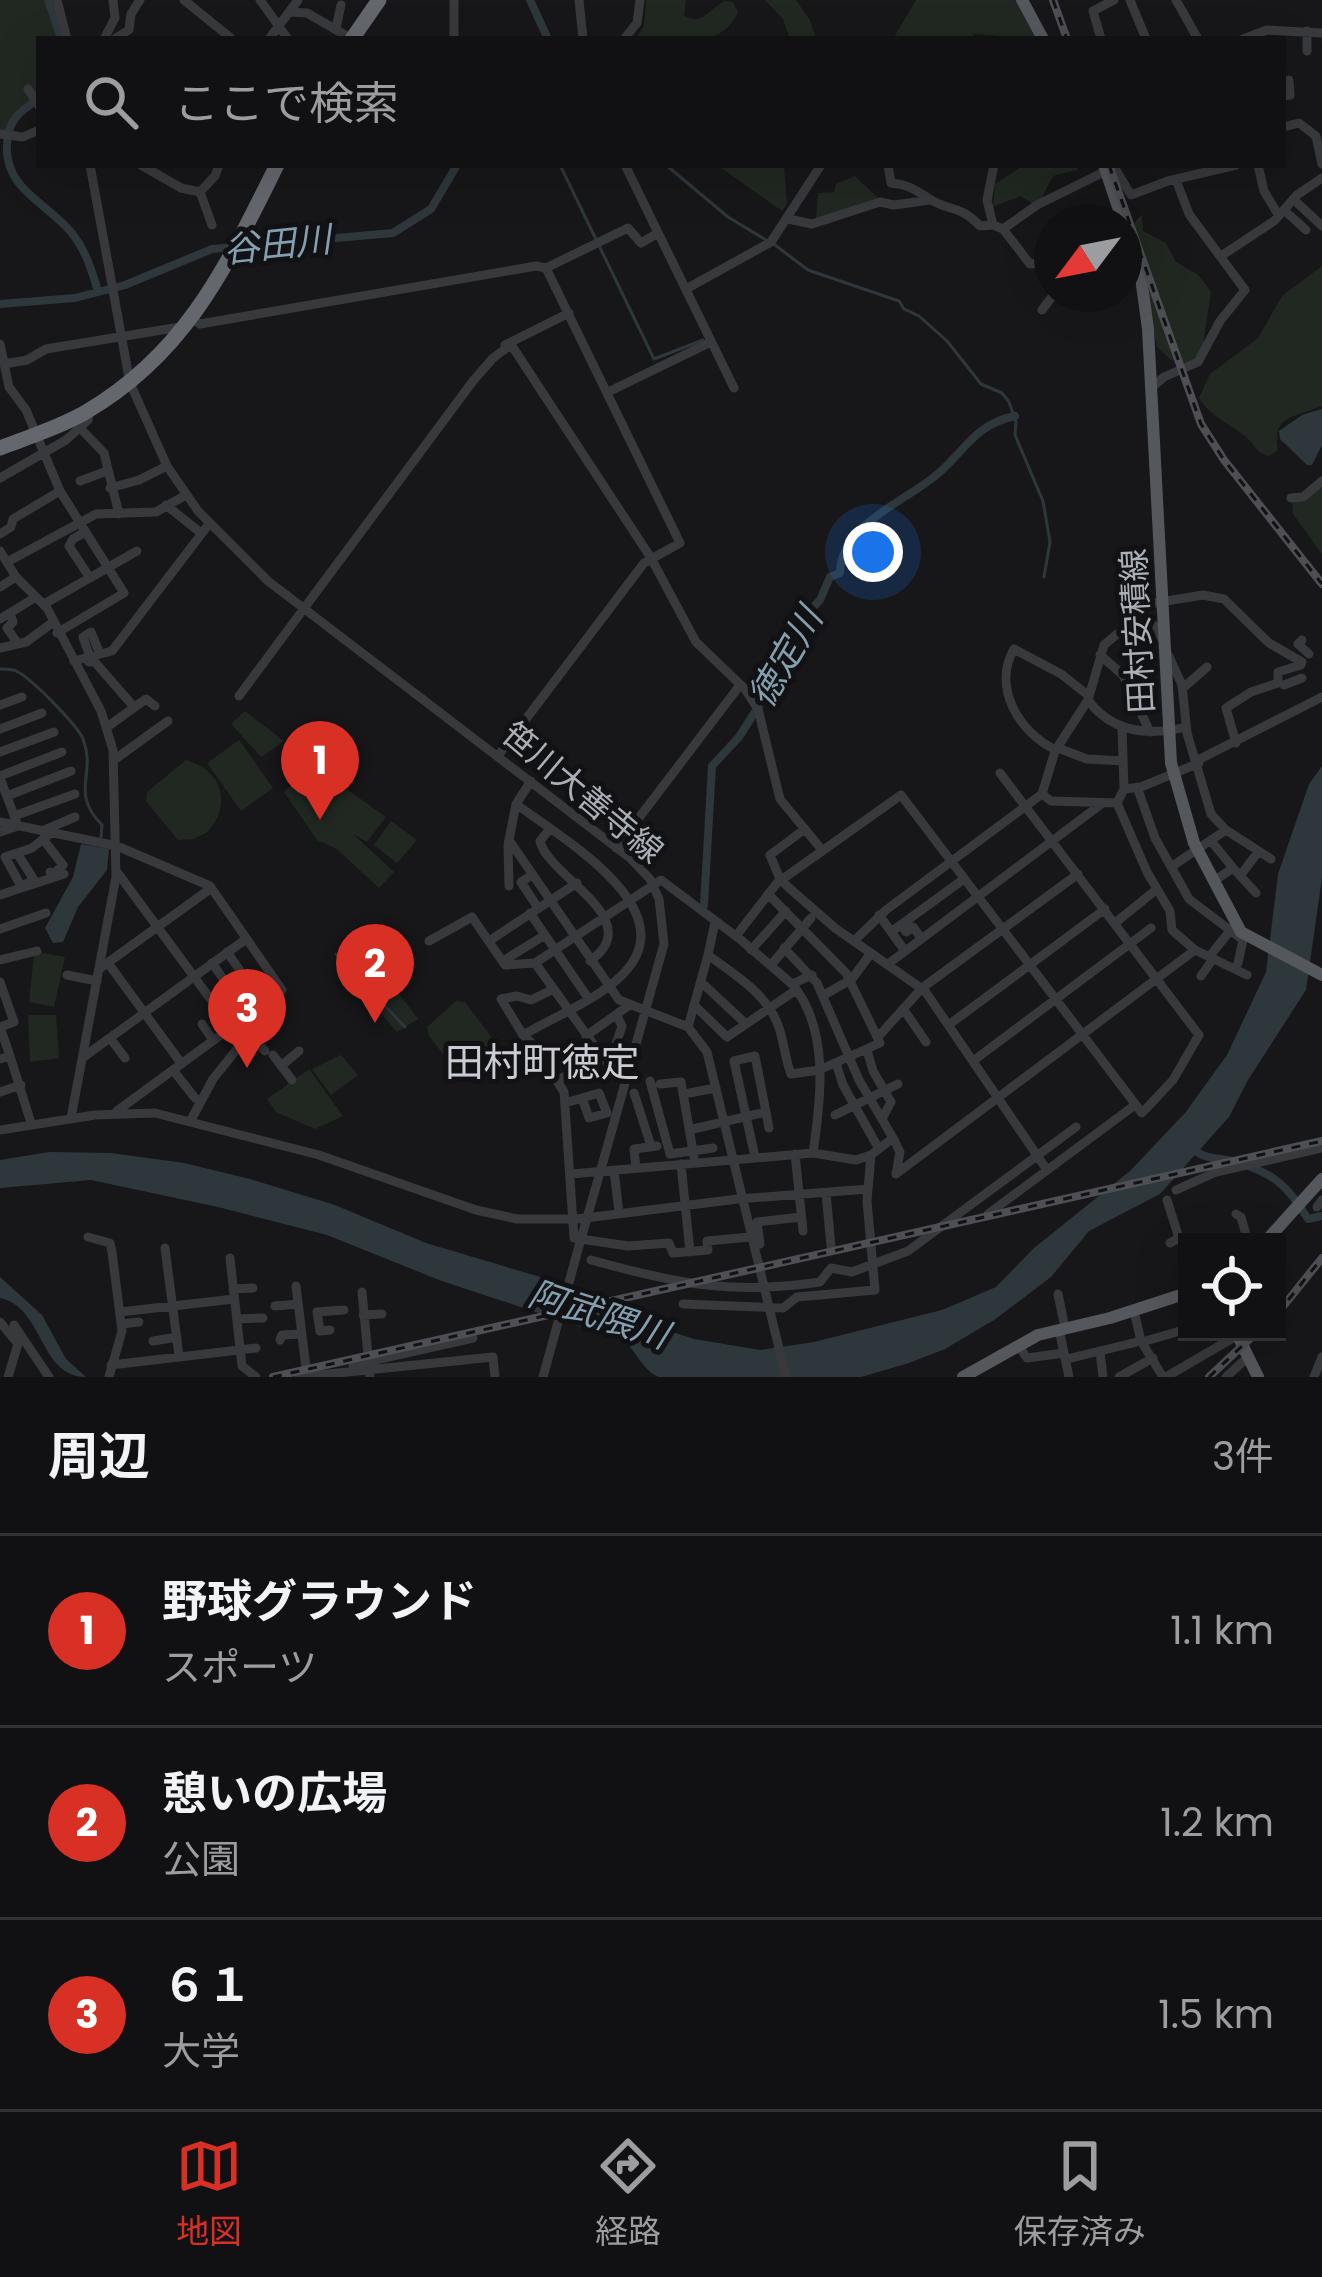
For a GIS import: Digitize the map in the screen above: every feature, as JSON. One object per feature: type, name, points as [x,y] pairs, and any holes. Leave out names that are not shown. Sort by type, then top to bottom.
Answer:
[{"type":"highway","points":[[354,36],[379,0]]},
{"type":"highway","points":[[0,448],[88,411],[130,383],[190,323],[276,168]]},
{"type":"main road","points":[[1022,0],[1041,36]]},
{"type":"main road","name":"田村安積線","points":[[1111,168],[1117,204]]},
{"type":"main road","name":"田村安積線","points":[[1142,290],[1168,724],[1175,773],[1197,850],[1234,927],[1263,947],[1317,972]]},
{"type":"main road","points":[[1274,1233],[1321,1184]]},
{"type":"main road","points":[[963,1377],[987,1371],[1018,1346],[1062,1328],[1178,1297]]},
{"type":"main road","points":[[1243,1341],[1258,1377]]},
{"type":"street","points":[[57,0],[66,36]]},
{"type":"street","points":[[106,36],[115,18],[113,0]]},
{"type":"street","points":[[119,36],[129,30],[131,14],[140,0]]},
{"type":"street","points":[[184,0],[228,36]]},
{"type":"street","points":[[260,0],[286,36]]},
{"type":"street","points":[[272,36],[298,0]]},
{"type":"street","points":[[454,0],[454,36]]},
{"type":"street","points":[[579,0],[583,36]]},
{"type":"street","points":[[626,36],[637,23],[640,0]]},
{"type":"street","points":[[1100,36],[1090,5],[1114,0]]},
{"type":"street","points":[[1130,0],[1145,36]]},
{"type":"street","points":[[1176,0],[1196,36]]},
{"type":"street","points":[[336,28],[341,5]]},
{"type":"street","points":[[290,12],[308,13],[348,36]]},
{"type":"street","points":[[1251,36],[1268,30],[1322,33]]},
{"type":"street","points":[[1307,31],[1307,51]]},
{"type":"street","points":[[1286,96],[1290,95],[1289,80]]},
{"type":"street","points":[[28,89],[36,101]]},
{"type":"street","points":[[1286,126],[1299,123],[1316,136],[1322,164]]},
{"type":"street","points":[[3,134],[26,137],[36,132]]},
{"type":"street","points":[[90,168],[130,383],[167,466],[205,528]]},
{"type":"street","points":[[146,168],[182,188],[200,192]]},
{"type":"street","points":[[200,192],[218,168]]},
{"type":"street","points":[[626,168],[734,388]]},
{"type":"street","points":[[789,219],[787,214],[819,168]]},
{"type":"street","points":[[888,168],[891,183],[911,186],[929,200],[963,209],[980,226],[998,228],[1109,168]]},
{"type":"street","points":[[993,168],[987,200],[998,228],[1034,264]]},
{"type":"street","points":[[1112,168],[1131,195],[1224,168]]},
{"type":"street","points":[[1259,168],[1264,191],[1282,213],[1306,230]]},
{"type":"street","points":[[1221,256],[1322,178]]},
{"type":"street","points":[[1151,388],[1198,362],[1220,321],[1244,295],[1244,286],[1187,210],[1176,180]]},
{"type":"street","points":[[200,192],[212,225]]},
{"type":"street","points":[[1293,199],[1322,226]]},
{"type":"street","points":[[789,219],[815,224],[880,202],[899,205],[929,200]]},
{"type":"street","points":[[686,289],[771,242],[789,219]]},
{"type":"street","points":[[4,364],[28,361],[46,349],[190,323],[546,268],[628,228],[641,243],[658,233]]},
{"type":"street","points":[[498,756],[651,558],[680,541],[546,268]]},
{"type":"street","points":[[239,696],[473,381],[508,344],[568,313]]},
{"type":"street","points":[[608,392],[711,342]]},
{"type":"street","points":[[0,344],[8,390],[60,491],[124,593],[18,644],[0,648]]},
{"type":"street","points":[[508,344],[651,558],[696,642],[740,685],[759,712],[776,788],[789,812],[822,850]]},
{"type":"street","points":[[4,401],[8,390]]},
{"type":"street","points":[[0,478],[81,428],[88,411]]},
{"type":"street","points":[[81,428],[104,453],[110,488],[128,529]]},
{"type":"street","points":[[110,488],[167,466]]},
{"type":"street","points":[[87,480],[106,471]]},
{"type":"street","points":[[1292,498],[1303,496],[1322,481]]},
{"type":"street","points":[[0,534],[23,512],[60,491]]},
{"type":"street","points":[[90,578],[69,546],[99,513],[151,513],[186,495]]},
{"type":"street","points":[[14,501],[23,512]]},
{"type":"street","points":[[166,506],[205,528]]},
{"type":"street","points":[[9,561],[100,527]]},
{"type":"street","points":[[75,663],[112,651],[205,528]]},
{"type":"street","name":"笹川大善寺線","points":[[205,528],[640,867],[653,885],[664,935],[544,1372]]},
{"type":"street","points":[[0,551],[16,577],[40,600],[75,663],[107,727],[114,760],[117,872],[71,1118]]},
{"type":"street","points":[[18,644],[8,628],[13,622],[5,616],[137,551]]},
{"type":"street","points":[[0,587],[16,577]]},
{"type":"street","points":[[854,941],[879,916],[1042,794],[1057,749],[1088,698],[1108,639],[1144,611],[1163,601],[1203,595],[1224,599],[1269,643],[1304,660]]},
{"type":"street","points":[[1144,611],[1183,688],[1185,721],[1214,819],[1271,859]]},
{"type":"street","points":[[1302,640],[1298,644],[1304,660]]},
{"type":"street","points":[[1123,760],[1087,759],[1043,743],[1012,707],[1005,673],[1011,653],[1014,650],[1061,674],[1101,716],[1122,727],[1150,732],[1185,721]]},
{"type":"street","points":[[1100,656],[1124,675],[1150,732]]},
{"type":"street","points":[[1236,743],[1226,708],[1278,683],[1278,672],[1304,660]]},
{"type":"street","points":[[75,663],[94,661],[134,707]]},
{"type":"street","points":[[1183,688],[1207,668]]},
{"type":"street","points":[[1284,686],[1302,678]]},
{"type":"street","points":[[94,698],[115,683]]},
{"type":"street","points":[[616,848],[740,685]]},
{"type":"street","points":[[0,706],[22,697]]},
{"type":"street","points":[[1124,789],[1199,762],[1322,697]]},
{"type":"street","points":[[107,727],[121,710],[146,699],[155,706]]},
{"type":"street","points":[[1282,704],[1288,717]]},
{"type":"street","points":[[0,729],[42,713]]},
{"type":"street","points":[[114,760],[168,721]]},
{"type":"street","points":[[1117,803],[1124,789],[1122,727]]},
{"type":"street","points":[[0,752],[54,732]]},
{"type":"street","points":[[16,821],[0,777],[62,752]]},
{"type":"street","points":[[7,796],[71,771]]},
{"type":"street","points":[[736,936],[782,881],[900,794],[1142,1113],[1174,1078],[1199,1037],[1000,772]]},
{"type":"street","points":[[508,886],[516,804],[531,782]]},
{"type":"street","points":[[1137,787],[1153,834],[1189,899],[1217,921],[1234,927],[1244,944],[1238,963]]},
{"type":"street","points":[[0,832],[75,794]]},
{"type":"street","points":[[1042,794],[1051,801],[1117,803]]},
{"type":"street","points":[[1186,808],[1208,801]]},
{"type":"street","points":[[1117,803],[1170,910],[1172,930],[1196,950],[1247,975]]},
{"type":"street","points":[[516,804],[613,878],[631,901],[638,923],[638,952],[629,967],[608,987],[523,1035]]},
{"type":"street","points":[[888,964],[1101,804]]},
{"type":"street","points":[[17,853],[75,817]]},
{"type":"street","points":[[1192,834],[1214,819]]},
{"type":"street","points":[[0,822],[16,821],[46,834],[117,846],[210,889],[282,990]]},
{"type":"street","points":[[805,829],[770,855],[782,881],[854,941],[922,988],[1047,1170]]},
{"type":"street","points":[[549,830],[540,841],[542,851],[577,883],[604,919],[605,946],[590,961]]},
{"type":"street","points":[[1115,923],[1226,830]]},
{"type":"street","points":[[577,850],[592,831]]},
{"type":"street","points":[[46,834],[63,865],[50,872]]},
{"type":"street","points":[[1212,842],[1256,893]]},
{"type":"street","points":[[511,843],[608,987],[628,1006],[688,1027],[707,1052],[786,1377]]},
{"type":"street","points":[[1214,881],[1237,872],[1258,852]]},
{"type":"street","points":[[117,872],[231,1027]]},
{"type":"street","points":[[0,896],[64,874]]},
{"type":"street","points":[[878,1037],[922,988],[1078,874]]},
{"type":"street","points":[[532,875],[521,882],[544,935],[588,998]]},
{"type":"street","points":[[896,928],[964,879]]},
{"type":"street","points":[[501,964],[535,963],[661,880],[794,987],[814,1026],[819,1070],[813,1153]]},
{"type":"street","points":[[928,880],[940,897]]},
{"type":"street","points":[[489,941],[577,883]]},
{"type":"street","points":[[67,975],[102,971],[210,889]]},
{"type":"street","points":[[709,955],[770,1008],[780,1030],[788,1072],[819,1070],[879,1044],[851,980],[807,923],[769,894]]},
{"type":"street","points":[[1217,921],[1222,913],[1216,904],[1224,899]]},
{"type":"street","points":[[928,905],[940,923]]},
{"type":"street","points":[[950,1024],[1105,909]]},
{"type":"street","points":[[751,950],[786,911]]},
{"type":"street","points":[[0,929],[46,913]]},
{"type":"street","points":[[879,916],[906,932],[913,927],[921,938]]},
{"type":"street","points":[[429,941],[472,917],[501,964]]},
{"type":"street","points":[[688,1027],[715,922]]},
{"type":"street","points":[[771,965],[807,923]]},
{"type":"street","points":[[1201,976],[1234,927]]},
{"type":"street","points":[[896,928],[905,950]]},
{"type":"street","points":[[973,1061],[1150,928]]},
{"type":"street","points":[[501,964],[544,935]]},
{"type":"street","points":[[83,1056],[246,939]]},
{"type":"street","points":[[784,948],[812,975],[824,995],[870,1099],[900,1152],[896,1174],[1196,950]]},
{"type":"street","points":[[0,960],[37,951]]},
{"type":"street","points":[[227,952],[239,969]]},
{"type":"street","points":[[824,995],[851,980],[871,953]]},
{"type":"street","points":[[212,963],[224,980]]},
{"type":"street","points":[[535,963],[609,1064],[622,1025],[617,1016]]},
{"type":"street","points":[[102,971],[144,1013],[195,1098]]},
{"type":"street","points":[[694,1005],[725,1036],[812,975]]},
{"type":"street","points":[[158,981],[168,995]]},
{"type":"street","points":[[700,982],[746,1024]]},
{"type":"street","points":[[1,989],[14,1022],[0,1027],[5,1058],[21,1084],[31,1123]]},
{"type":"street","points":[[554,989],[531,1000],[501,999],[523,1035],[536,1046],[565,1103],[574,1238],[590,1243],[669,1243],[673,1253],[708,1250],[707,1241],[755,1240]]},
{"type":"street","points":[[116,1113],[148,1080],[177,1067],[282,990]]},
{"type":"street","points":[[191,1120],[208,1087],[282,990]]},
{"type":"street","points":[[586,1036],[628,1006]]},
{"type":"street","points":[[904,1010],[926,1042]]},
{"type":"street","points":[[119,1012],[128,1025]]},
{"type":"street","points":[[814,1026],[834,1018]]},
{"type":"street","points":[[202,1024],[213,1040]]},
{"type":"street","points":[[249,1033],[292,1080]]},
{"type":"street","points":[[110,1038],[124,1058]]},
{"type":"street","points":[[867,1050],[891,1102],[882,1119]]},
{"type":"street","points":[[281,1066],[299,1052]]},
{"type":"street","points":[[557,1081],[600,1055]]},
{"type":"street","points":[[754,1157],[734,1063],[741,1059],[755,1056],[770,1128]]},
{"type":"street","points":[[683,1304],[783,1308],[796,1297],[874,1291],[877,1287],[868,1189],[875,1152],[836,1064]]},
{"type":"street","points":[[694,1158],[681,1082],[655,1082],[671,1155],[694,1158],[732,1159],[813,1153],[856,1160],[892,1138]]},
{"type":"street","points":[[0,1092],[21,1084]]},
{"type":"street","points":[[835,1115],[898,1084]]},
{"type":"street","points":[[689,1094],[716,1088]]},
{"type":"street","points":[[634,1094],[651,1146]]},
{"type":"street","points":[[565,1103],[582,1099]]},
{"type":"street","points":[[988,1214],[1135,1105]]},
{"type":"street","points":[[689,1130],[766,1112]]},
{"type":"street","points":[[0,1130],[116,1113],[191,1120],[319,1155],[517,1219],[574,1219],[868,1189]]},
{"type":"street","points":[[591,1260],[668,1281],[764,1290],[820,1282],[831,1268],[852,1272],[908,1251],[1076,1127]]},
{"type":"street","points":[[636,1168],[634,1150],[668,1145]]},
{"type":"street","points":[[571,1174],[681,1164],[713,1148]]},
{"type":"street","points":[[1176,1190],[1216,1172],[1322,1148]]},
{"type":"street","points":[[795,1154],[802,1231]]},
{"type":"street","points":[[681,1164],[690,1252]]},
{"type":"street","points":[[614,1170],[619,1214]]},
{"type":"street","points":[[826,1193],[831,1246]]},
{"type":"street","points":[[1167,1200],[1179,1238],[1170,1243]]},
{"type":"street","points":[[1236,1214],[1246,1233]]},
{"type":"street","points":[[755,1240],[757,1222],[801,1217]]},
{"type":"street","points":[[88,1237],[110,1243],[120,1318],[110,1370],[256,1348]]},
{"type":"street","points":[[165,1248],[179,1356]]},
{"type":"street","points":[[230,1258],[242,1366],[256,1377]]},
{"type":"street","points":[[296,1286],[304,1376],[493,1357],[495,1377]]},
{"type":"street","points":[[120,1318],[253,1288]]},
{"type":"street","points":[[362,1292],[369,1369]]},
{"type":"street","points":[[1058,1294],[1069,1377]]},
{"type":"street","points":[[275,1306],[298,1304]]},
{"type":"street","points":[[330,1330],[320,1331],[317,1312],[344,1310]]},
{"type":"street","points":[[1134,1311],[1142,1341],[1164,1377],[1230,1341]]},
{"type":"street","points":[[364,1321],[382,1314]]},
{"type":"street","points":[[120,1318],[139,1322]]},
{"type":"street","points":[[237,1319],[262,1318]]},
{"type":"street","points":[[280,1340],[318,1321]]},
{"type":"street","points":[[364,1321],[379,1327]]},
{"type":"street","points":[[0,1322],[18,1344],[6,1375]]},
{"type":"street","points":[[14,1324],[49,1377]]},
{"type":"street","points":[[1018,1346],[1027,1358],[1065,1356],[1178,1331]]},
{"type":"street","points":[[153,1341],[177,1337]]},
{"type":"street","points":[[369,1369],[473,1338]]},
{"type":"street","points":[[1100,1352],[1103,1377]]},
{"type":"street","points":[[150,1357],[165,1359]]},
{"type":"street","points":[[1226,1377],[1248,1357]]},
{"type":"street","points":[[1314,1377],[1322,1357]]},
{"type":"street","points":[[1119,1377],[1154,1358]]},
{"type":"street","points":[[431,1363],[433,1377]]},
{"type":"shaded area","points":[[0,0],[44,0],[56,36],[36,36],[36,97],[6,132],[0,131]]},
{"type":"shaded area","points":[[646,0],[686,0],[684,16],[691,19],[725,1],[733,2],[738,12],[731,24],[713,36],[638,36],[644,26]]},
{"type":"shaded area","points":[[765,0],[796,0],[815,36],[789,36],[783,19]]},
{"type":"shaded area","points":[[916,0],[1015,0],[1034,36],[974,34],[895,36]]},
{"type":"shaded area","points":[[721,168],[784,168],[787,204],[782,211]]},
{"type":"shaded area","points":[[1019,168],[1078,168],[1053,176],[1041,199],[1033,204],[1020,196],[993,207],[995,184]]},
{"type":"shaded area","points":[[855,176],[878,198],[816,219],[818,193],[834,192],[836,184]]},
{"type":"shaded area","points":[[1142,214],[1143,231],[1166,243],[1176,262],[1197,274],[1211,291],[1203,345],[1191,364],[1171,360],[1157,347],[1142,273]]},
{"type":"shaded area","points":[[1322,266],[1322,406],[1282,424],[1278,450],[1269,456],[1199,398],[1210,374],[1258,338],[1283,295]]},
{"type":"shaded area","points":[[1322,483],[1322,554],[1293,514],[1292,499]]},
{"type":"shaded area","points":[[245,711],[284,741],[261,757],[231,724]]},
{"type":"shaded area","points":[[239,740],[273,788],[241,811],[207,763]]},
{"type":"shaded area","points":[[186,760],[216,780],[221,801],[206,833],[178,840],[146,801],[147,792]]},
{"type":"shaded area","points":[[311,764],[386,817],[367,842],[353,834],[394,872],[379,888],[337,849],[317,840],[284,792]]},
{"type":"shaded area","points":[[391,821],[417,840],[397,863],[374,845]]},
{"type":"shaded area","points":[[34,954],[65,957],[54,1007],[29,1002]]},
{"type":"shaded area","points":[[389,980],[418,1019],[397,1032],[369,1000],[373,995],[398,1019],[376,993]]},
{"type":"shaded area","points":[[456,1001],[465,1002],[498,1046],[458,1073],[427,1027]]},
{"type":"shaded area","points":[[28,1015],[56,1015],[59,1058],[30,1062]]},
{"type":"shaded area","points":[[341,1055],[358,1075],[331,1095],[312,1069]]},
{"type":"shaded area","points":[[309,1069],[343,1116],[315,1129],[276,1112],[267,1099]]},
{"type":"water","points":[[1322,409],[1322,445],[1312,465],[1307,465],[1280,439],[1279,431],[1302,415]]},
{"type":"water","name":"阿武隈川","points":[[1322,766],[1322,878],[1306,990],[1229,1117],[1160,1194],[1089,1231],[1051,1277],[994,1320],[945,1349],[909,1363],[861,1377],[659,1377],[624,1341],[439,1280],[327,1235],[91,1180],[0,1188],[0,1160],[49,1152],[111,1153],[184,1163],[335,1205],[426,1243],[574,1287],[630,1318],[694,1339],[760,1350],[814,1342],[942,1310],[996,1287],[1034,1248],[1130,1171],[1185,1113],[1227,1055],[1266,972],[1278,874],[1309,784]]},
{"type":"water","points":[[81,844],[109,849],[107,870],[78,907],[63,942],[53,943],[45,928],[73,877]]},
{"type":"water","points":[[0,1277],[42,1315],[66,1359],[86,1377],[59,1366],[25,1314],[0,1298]]},
{"type":"waterway","points":[[48,0],[60,36]]},
{"type":"waterway","name":"谷田川","points":[[530,0],[547,36]]},
{"type":"waterway","points":[[36,101],[12,123],[8,136],[12,173],[76,239],[98,292]]},
{"type":"waterway","name":"谷田川","points":[[0,304],[75,298],[125,285],[212,249],[393,233],[431,209],[455,168]]},
{"type":"waterway","points":[[561,168],[654,359],[703,340]]},
{"type":"waterway","points":[[670,168],[728,217],[766,240]]},
{"type":"waterway","points":[[775,245],[808,270],[899,301],[947,341],[981,384],[1002,393],[1043,501],[1050,542],[1044,577]]},
{"type":"waterway","name":"徳定川","points":[[704,905],[712,766],[760,704],[761,691],[780,663],[790,632],[820,600],[830,577],[840,573],[843,556],[862,529],[934,477],[978,433],[1015,416]]},
{"type":"waterway","points":[[0,669],[25,677],[83,739],[85,792],[102,825],[101,837]]},
{"type":"waterway","points":[[336,954],[368,988]]},
{"type":"waterway","points":[[372,992],[405,1027]]},
{"type":"waterway","points":[[1192,1148],[1270,1176],[1308,1219],[1322,1216]]},
{"type":"railway","points":[[1053,0],[1066,36]]},
{"type":"railway","points":[[1110,168],[1201,424],[1322,584]]},
{"type":"railway","points":[[273,1377],[1322,1141]]},
{"type":"railway","points":[[1286,1303],[1322,1258]]},
{"type":"railway","points":[[1209,1377],[1247,1341]]},
{"type":"place","name":"野球グラウンド","points":[[320,820]]},
{"type":"place","name":"憩いの広場","points":[[375,1023]]},
{"type":"place","name":"６１","points":[[247,1068]]},
{"type":"district","name":"田村町徳定","points":[[542,1062]]}]
